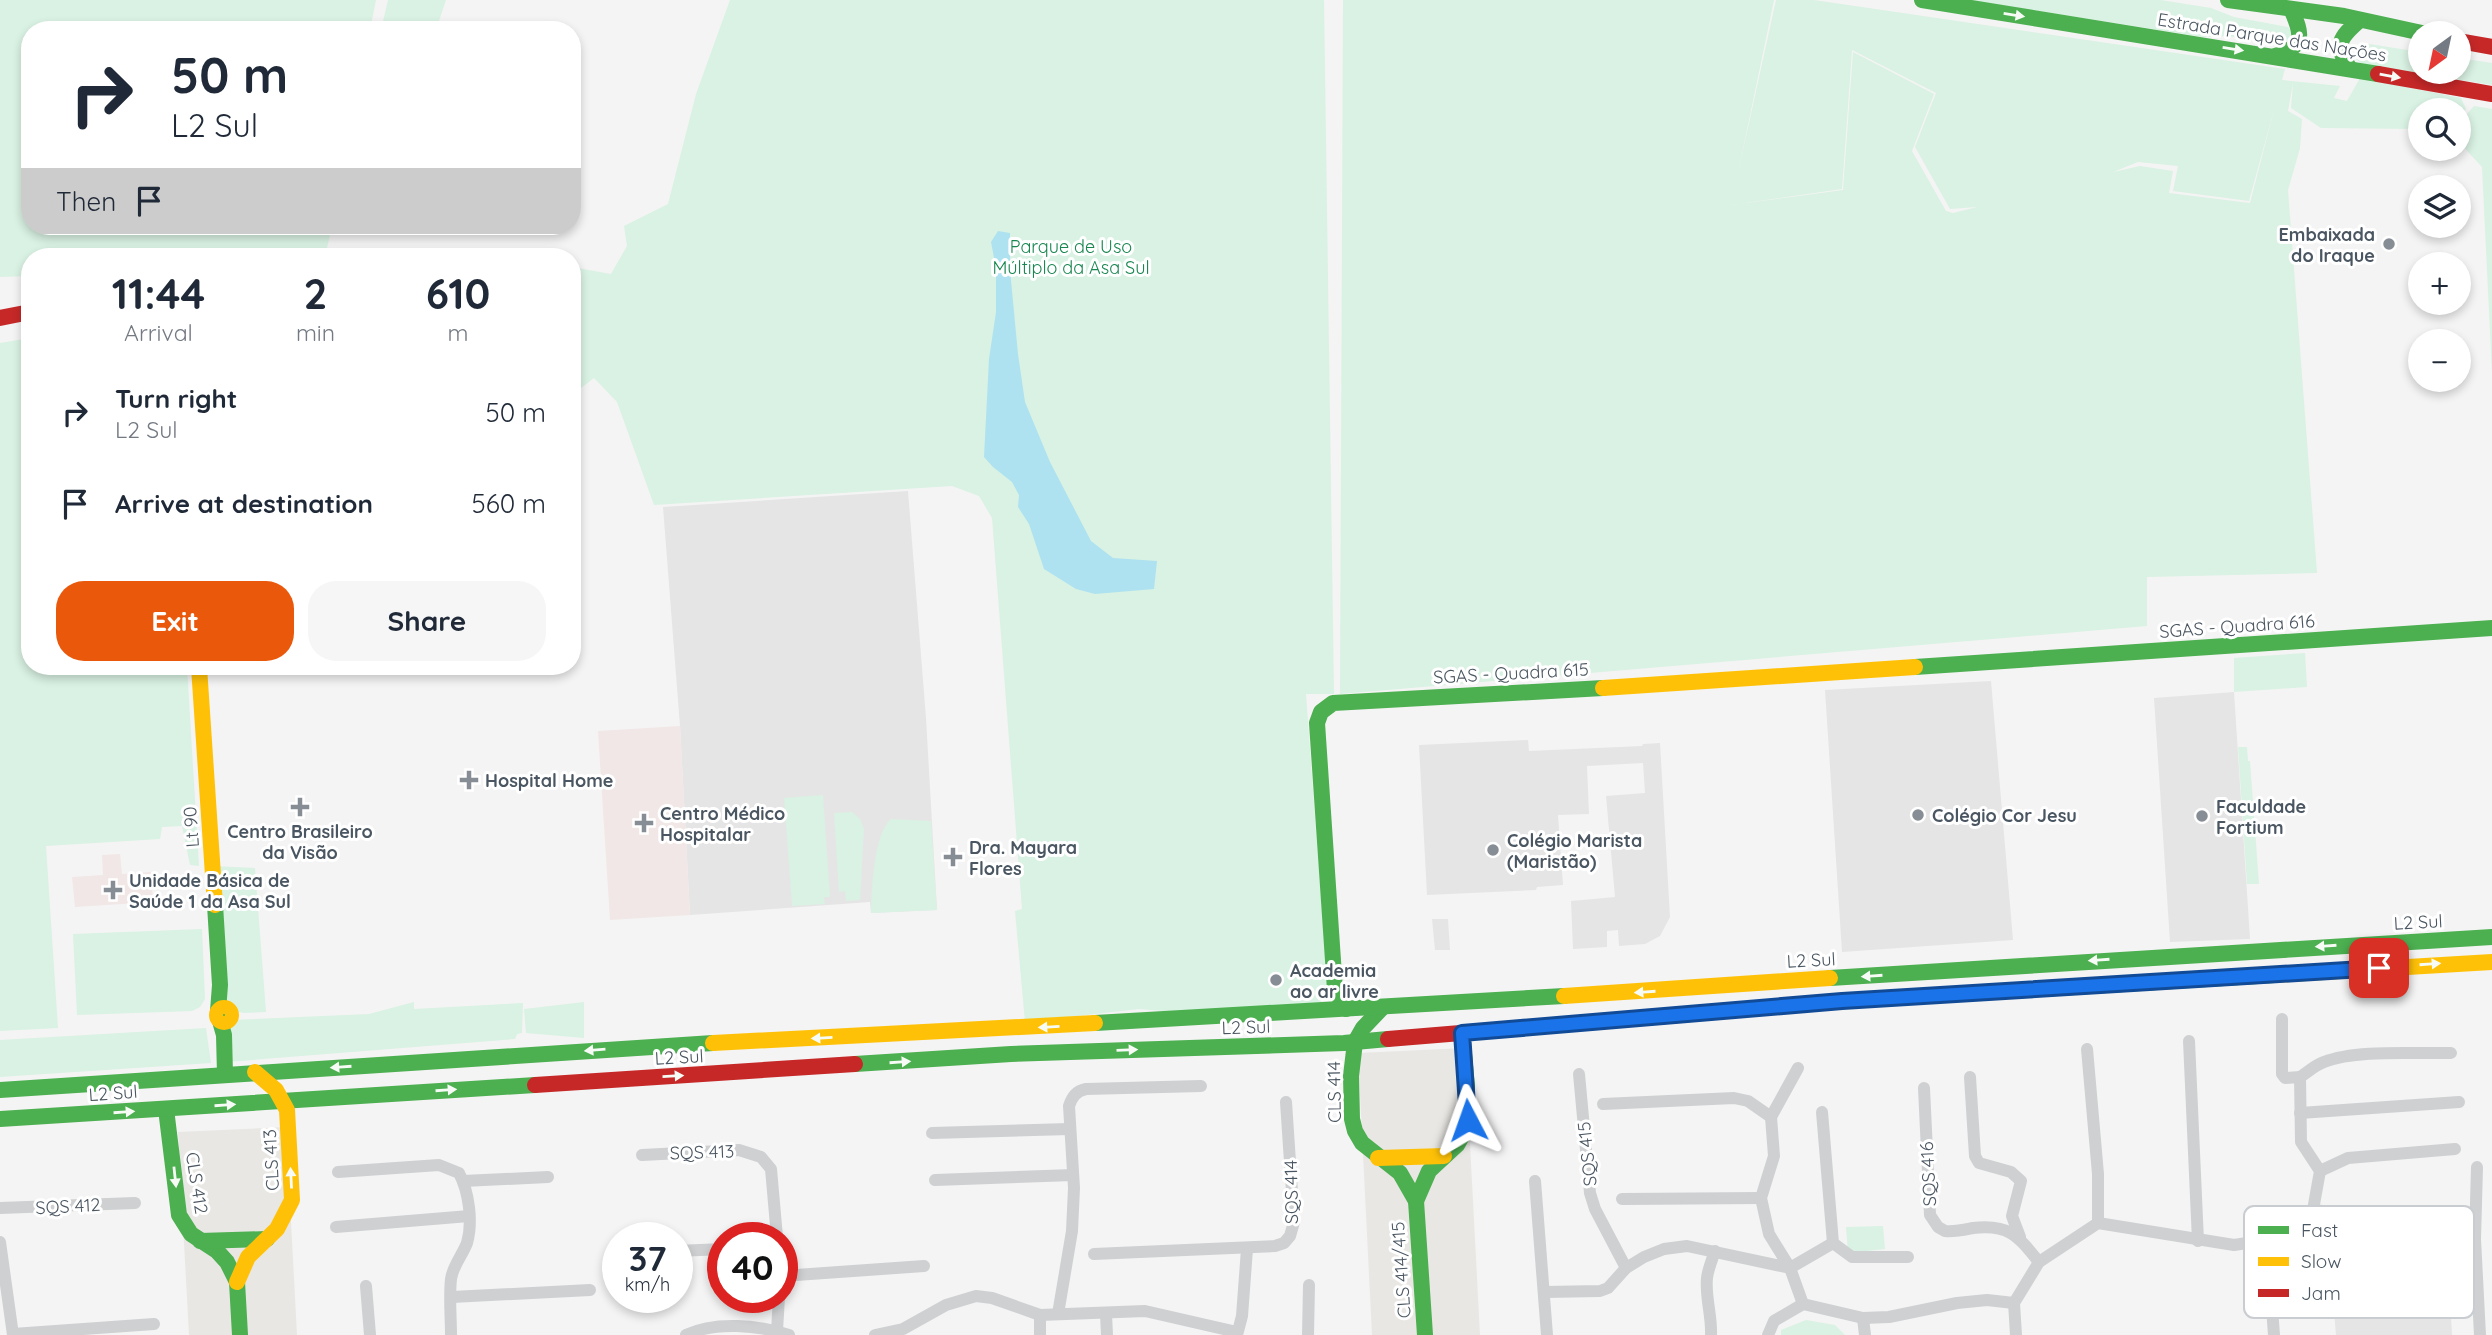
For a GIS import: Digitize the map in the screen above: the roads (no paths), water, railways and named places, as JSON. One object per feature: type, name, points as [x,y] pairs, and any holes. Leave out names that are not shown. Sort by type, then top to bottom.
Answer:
[{"type":"main road","name":"Estrada Parque das Nações","points":[[1922,0],[2275,56],[2492,94]]},
{"type":"main road","name":"Estrada Parque das Nações","points":[[2228,0],[2408,30]]},
{"type":"main road","points":[[2275,56],[2296,47],[2300,38],[2300,29],[2291,9]]},
{"type":"main road","points":[[2350,69],[2341,56],[2339,46],[2342,37],[2360,20]]},
{"type":"main road","points":[[2471,43],[2492,47]]},
{"type":"main road","points":[[0,318],[21,314]]},
{"type":"main road","name":"SGAS - Quadra 616","points":[[1984,661],[2492,628]]},
{"type":"main road","name":"SGAS - Quadra 615","points":[[1346,1009],[1335,990],[1317,723],[1321,712],[1333,703],[1661,684],[1984,661]]},
{"type":"main road","name":"Lt 90","points":[[201,675],[225,1074]]},
{"type":"main road","name":"L2 Sul","points":[[0,1090],[621,1048],[1382,1008],[2492,937]]},
{"type":"main road","points":[[2465,938],[2472,953],[2467,962]]},
{"type":"main road","points":[[2180,956],[2178,971],[2184,980]]},
{"type":"main road","name":"L2 Sul","points":[[0,1119],[1011,1054],[1355,1042],[1842,1001],[2492,962]]},
{"type":"main road","points":[[1323,1011],[1335,990]]},
{"type":"main road","points":[[1555,1024],[1559,1010],[1556,996]]},
{"type":"main road","name":"CLS 414","points":[[1382,1008],[1366,1024],[1355,1042],[1352,1059],[1353,1125],[1361,1142],[1407,1182],[1416,1201]]},
{"type":"main road","points":[[1264,1015],[1259,1037],[1265,1045]]},
{"type":"main road","points":[[1416,1201],[1424,1179],[1464,1136],[1468,1120],[1462,1033]]},
{"type":"main road","points":[[409,1063],[404,1078],[412,1093]]},
{"type":"main road","points":[[377,1065],[383,1079],[378,1095]]},
{"type":"main road","points":[[255,1072],[269,1082],[283,1101]]},
{"type":"main road","points":[[81,1085],[74,1101],[82,1114]]},
{"type":"main road","points":[[45,1087],[54,1101],[50,1116]]},
{"type":"main road","name":"CLS 413","points":[[237,1282],[248,1256],[286,1215],[292,1200],[288,1120],[283,1101]]},
{"type":"main road","name":"CLS 412","points":[[166,1109],[179,1216],[184,1226],[227,1262],[237,1282]]},
{"type":"main road","points":[[1377,1158],[1444,1156]]},
{"type":"main road","name":"CLS 414/415","points":[[1416,1201],[1425,1335]]},
{"type":"main road","points":[[200,1241],[267,1238]]},
{"type":"main road","points":[[237,1282],[240,1335]]},
{"type":"street","points":[[2282,1019],[2282,1074],[2285,1078],[2300,1077],[2321,1063],[2335,1058],[2375,1054],[2451,1053]]},
{"type":"street","points":[[2189,1041],[2198,1241]]},
{"type":"street","points":[[2087,1049],[2098,1174],[2098,1223]]},
{"type":"street","points":[[1798,1068],[1771,1117],[1774,1156],[1761,1198],[1769,1234],[1790,1268],[1803,1304]]},
{"type":"street","name":"SQS 415","points":[[1578,1074],[1590,1194],[1626,1268]]},
{"type":"street","points":[[1970,1077],[1975,1156],[1979,1163],[2011,1172],[2021,1181],[2012,1216],[2022,1240],[2039,1262]]},
{"type":"street","points":[[2300,1077],[2301,1142],[2320,1171],[2314,1206]]},
{"type":"street","points":[[1058,1314],[1072,1231],[1073,1175],[1069,1106],[1072,1098],[1079,1090],[1201,1086]]},
{"type":"street","name":"SQS 416","points":[[1924,1087],[1930,1215],[1933,1220],[1945,1231],[2000,1227],[2011,1231],[2022,1240]]},
{"type":"street","name":"SQS 415","points":[[1603,1104],[1734,1098],[1748,1101],[1771,1117]]},
{"type":"street","name":"SQS 414","points":[[1094,1254],[1247,1249],[1284,1243],[1294,1227],[1286,1102]]},
{"type":"street","points":[[2300,1113],[2459,1102]]},
{"type":"street","points":[[1822,1112],[1833,1243],[1852,1257],[1908,1256]]},
{"type":"street","points":[[932,1133],[1070,1129]]},
{"type":"street","points":[[2320,1171],[2348,1158],[2455,1149]]},
{"type":"street","name":"SQS 413","points":[[642,1155],[739,1150],[761,1157],[771,1168],[776,1222]]},
{"type":"street","points":[[338,1172],[439,1165],[459,1173],[463,1181],[469,1231],[450,1282],[451,1335]]},
{"type":"street","points":[[2477,1167],[2476,1239],[2480,1335]]},
{"type":"street","points":[[935,1180],[1073,1175]]},
{"type":"street","points":[[463,1181],[548,1177]]},
{"type":"street","points":[[1535,1181],[1547,1335]]},
{"type":"street","name":"SQS 415","points":[[1622,1199],[1761,1198]]},
{"type":"street","name":"SQS 412","points":[[0,1208],[135,1203]]},
{"type":"street","points":[[335,1227],[469,1216]]},
{"type":"street","points":[[2016,1335],[2014,1303],[2039,1262],[2098,1223],[2198,1241],[2244,1243]]},
{"type":"street","points":[[0,1242],[5,1307],[13,1334],[154,1324]]},
{"type":"street","points":[[1545,1292],[1600,1291],[1608,1288],[1626,1268],[1664,1249],[1687,1246],[1790,1268],[1833,1243]]},
{"type":"street","points":[[875,1335],[903,1332],[946,1305],[976,1296],[992,1298],[1040,1315],[1145,1311],[1237,1334],[1242,1316],[1247,1249]]},
{"type":"street","points":[[1711,1335],[1712,1316],[1707,1293],[1707,1276],[1715,1251]]},
{"type":"street","points":[[798,1275],[924,1266]]},
{"type":"street","points":[[1308,1335],[1309,1285]]},
{"type":"street","points":[[366,1286],[370,1335]]},
{"type":"street","points":[[452,1297],[590,1290]]},
{"type":"street","points":[[1768,1335],[1774,1321],[1803,1304],[1863,1318],[1889,1317],[1957,1303],[1987,1300],[2014,1303]]},
{"type":"street","points":[[686,1335],[699,1328],[718,1326],[783,1333],[781,1313]]},
{"type":"street","points":[[1106,1314],[1107,1335]]},
{"type":"street","points":[[1040,1315],[1040,1335]]},
{"type":"street","points":[[1863,1318],[1865,1335]]},
{"type":"water","points":[[998,231],[1010,233],[1010,270],[1025,402],[1050,462],[1091,541],[1113,558],[1157,561],[1154,589],[1095,594],[1076,589],[1044,569],[1029,524],[1018,507],[1019,495],[1012,482],[984,457],[989,359],[996,312],[996,268],[991,242]]},
{"type":"place","name":"Embaixada do Iraque","points":[[2389,244]]},
{"type":"place","name":"Hospital Home","points":[[469,780]]},
{"type":"place","name":"Centro Brasileiro da Visão","points":[[300,807]]},
{"type":"place","name":"Colégio Cor Jesu","points":[[1918,815]]},
{"type":"place","name":"Faculdade Fortium","points":[[2202,816]]},
{"type":"place","name":"Centro Médico Hospitalar","points":[[644,823]]},
{"type":"place","name":"Colégio Marista (Maristão)","points":[[1493,850]]},
{"type":"place","name":"Dra. Mayara Flores","points":[[953,857]]},
{"type":"place","name":"Unidade Básica de Saúde 1 da Asa Sul","points":[[113,890]]},
{"type":"place","name":"Academia ao ar livre","points":[[1276,980]]},
{"type":"park label","name":"Parque de Uso Múltiplo da Asa Sul","points":[[1071,256]]}]
